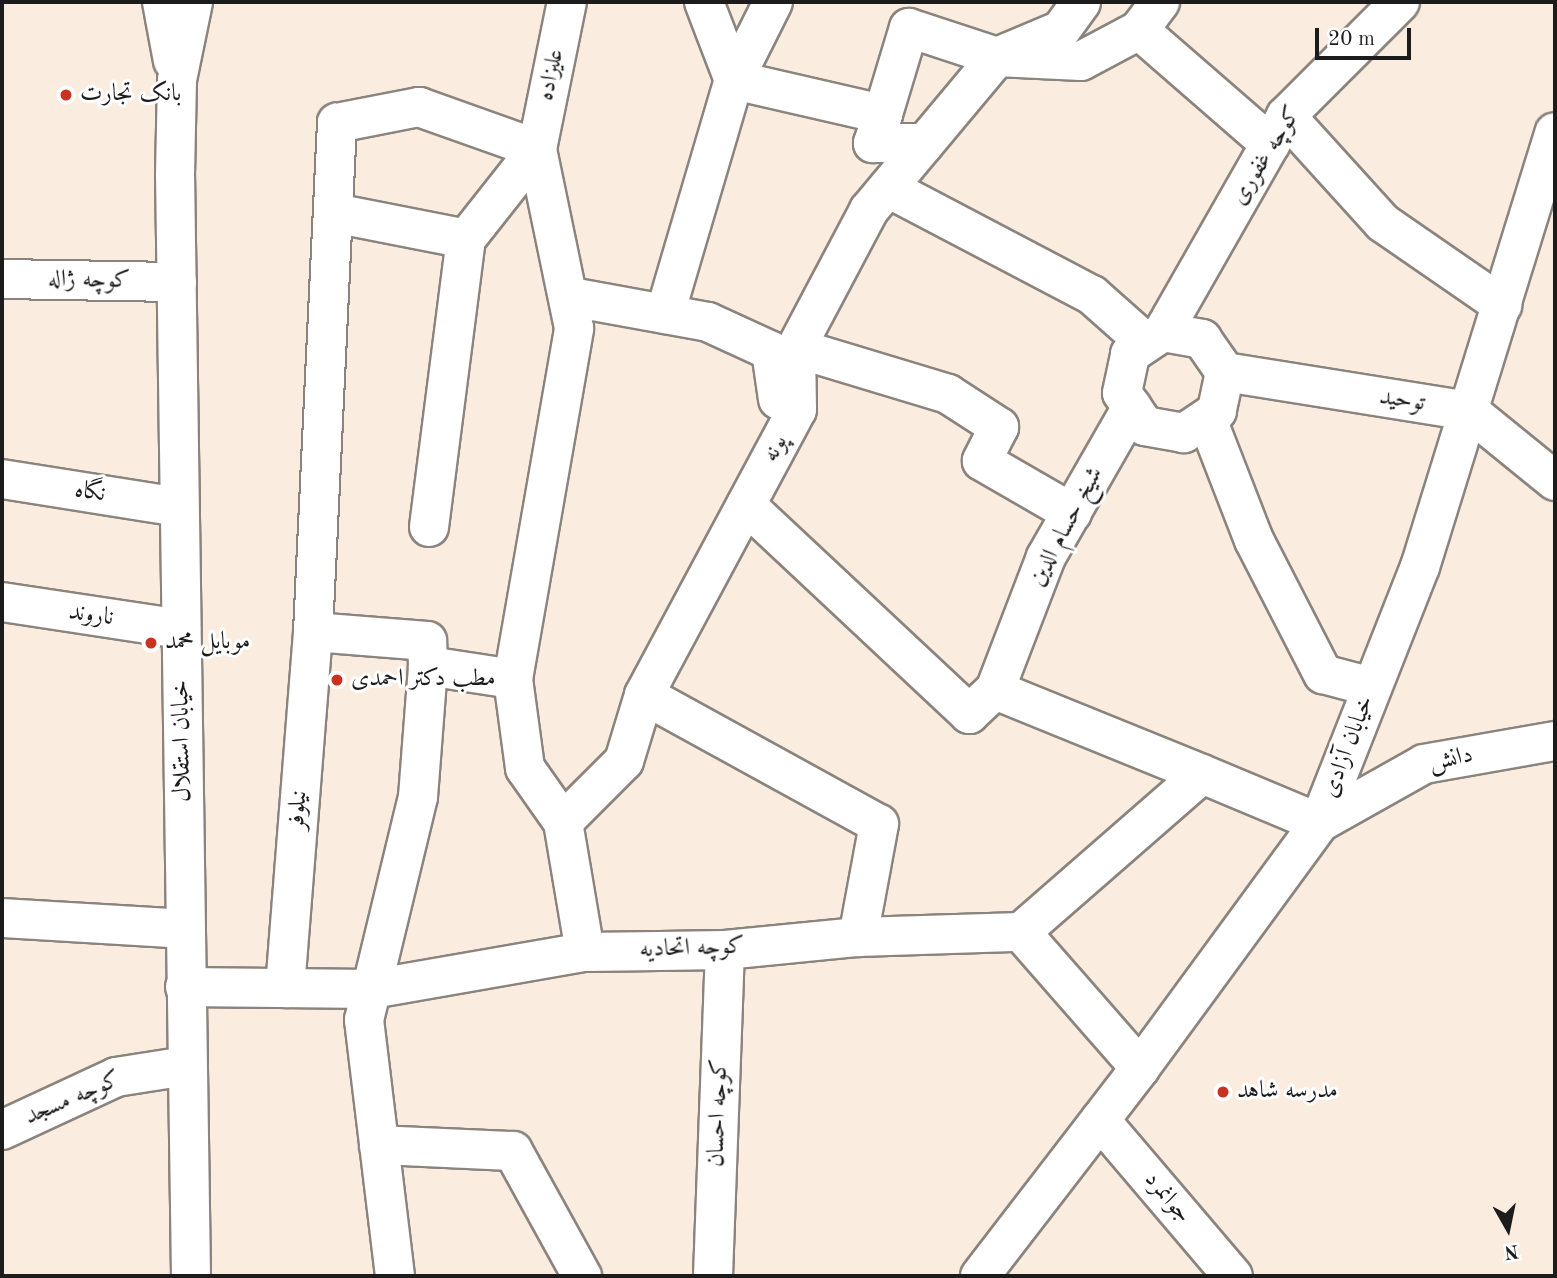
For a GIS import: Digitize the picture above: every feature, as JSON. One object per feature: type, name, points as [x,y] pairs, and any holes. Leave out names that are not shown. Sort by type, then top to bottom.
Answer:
[{"type":"street","name":"خیابان استقلال","points":[[162,2],[177,80],[179,507],[191,1276]]},
{"type":"street","name":"خیابان استقلال","points":[[177,80],[193,2]]},
{"type":"street","name":"علیزاده","points":[[537,149],[567,2]]},
{"type":"street","points":[[704,2],[734,80]]},
{"type":"street","points":[[665,314],[734,80],[773,2]]},
{"type":"street","name":"پونه","points":[[563,822],[624,761],[644,695],[797,410],[796,348],[869,210],[997,57],[1061,30],[1081,2]]},
{"type":"street","name":"کوچه غفوری","points":[[1155,337],[1278,130],[1400,2]]},
{"type":"street","points":[[925,143],[873,143],[909,28],[997,57],[1081,61],[1149,16],[1383,223],[1502,305]]},
{"type":"street","points":[[734,80],[883,114]]},
{"type":"street","name":"نیلوفر","points":[[285,988],[313,632],[337,123],[419,107],[537,149]]},
{"type":"street","name":"خیابان آزادی","points":[[980,1276],[1140,1068],[1319,823],[1420,567],[1502,305],[1542,225],[1555,132]]},
{"type":"street","points":[[429,527],[466,239],[537,149]]},
{"type":"street","points":[[537,149],[571,297],[574,328],[513,679],[526,768],[563,822],[585,952]]},
{"type":"street","points":[[888,188],[1092,295],[1155,337],[1202,339],[1225,372],[1217,411],[1184,433],[1145,426],[1122,393],[1130,354],[1155,337]]},
{"type":"street","points":[[334,213],[466,239]]},
{"type":"street","name":"کوچه ژاله","points":[[2,279],[177,282]]},
{"type":"street","points":[[571,297],[708,322],[771,351],[778,403],[797,410]]},
{"type":"street","points":[[796,348],[948,394],[999,427],[982,461],[1072,513]]},
{"type":"street","name":"توحید","points":[[1225,372],[1469,411]]},
{"type":"street","name":"شیخ حسام الدین","points":[[995,690],[1046,557],[1132,407]]},
{"type":"street","points":[[1469,411],[1555,481]]},
{"type":"street","points":[[1207,419],[1254,540],[1323,674],[1372,687]]},
{"type":"street","name":"نگاه","points":[[2,479],[179,507]]},
{"type":"street","points":[[746,506],[969,714],[995,690],[1319,823]]},
{"type":"street","name":"ناروند","points":[[4,612],[181,629]]},
{"type":"street","points":[[313,632],[428,641],[418,797],[364,1020],[395,1276]]},
{"type":"street","points":[[428,666],[513,679]]},
{"type":"street","points":[[644,695],[879,824],[858,937]]},
{"type":"street","name":"دانش","points":[[1319,823],[1424,764],[1555,741]]},
{"type":"street","points":[[1140,1068],[1021,932],[1202,774]]},
{"type":"street","points":[[2,918],[184,929]]},
{"type":"street","name":"کوچه اتحادیه","points":[[185,987],[372,989],[585,952],[724,950],[858,937],[1021,932]]},
{"type":"street","name":"کوچه احسان","points":[[713,1276],[724,950]]},
{"type":"street","name":"کوچه مسجد","points":[[2,1130],[117,1077],[186,1066]]},
{"type":"street","name":"جوانمرد","points":[[1100,1119],[1233,1276]]},
{"type":"street","points":[[379,1145],[513,1151],[582,1276]]},
{"type":"place","name":"بانک تجارت","points":[[66,95]]},
{"type":"place","name":"موبایل محمد","points":[[151,643]]},
{"type":"place","name":"مطب دکتر احمدی","points":[[337,680]]},
{"type":"place","name":"مدرسه شاهد","points":[[1223,1092]]}]
